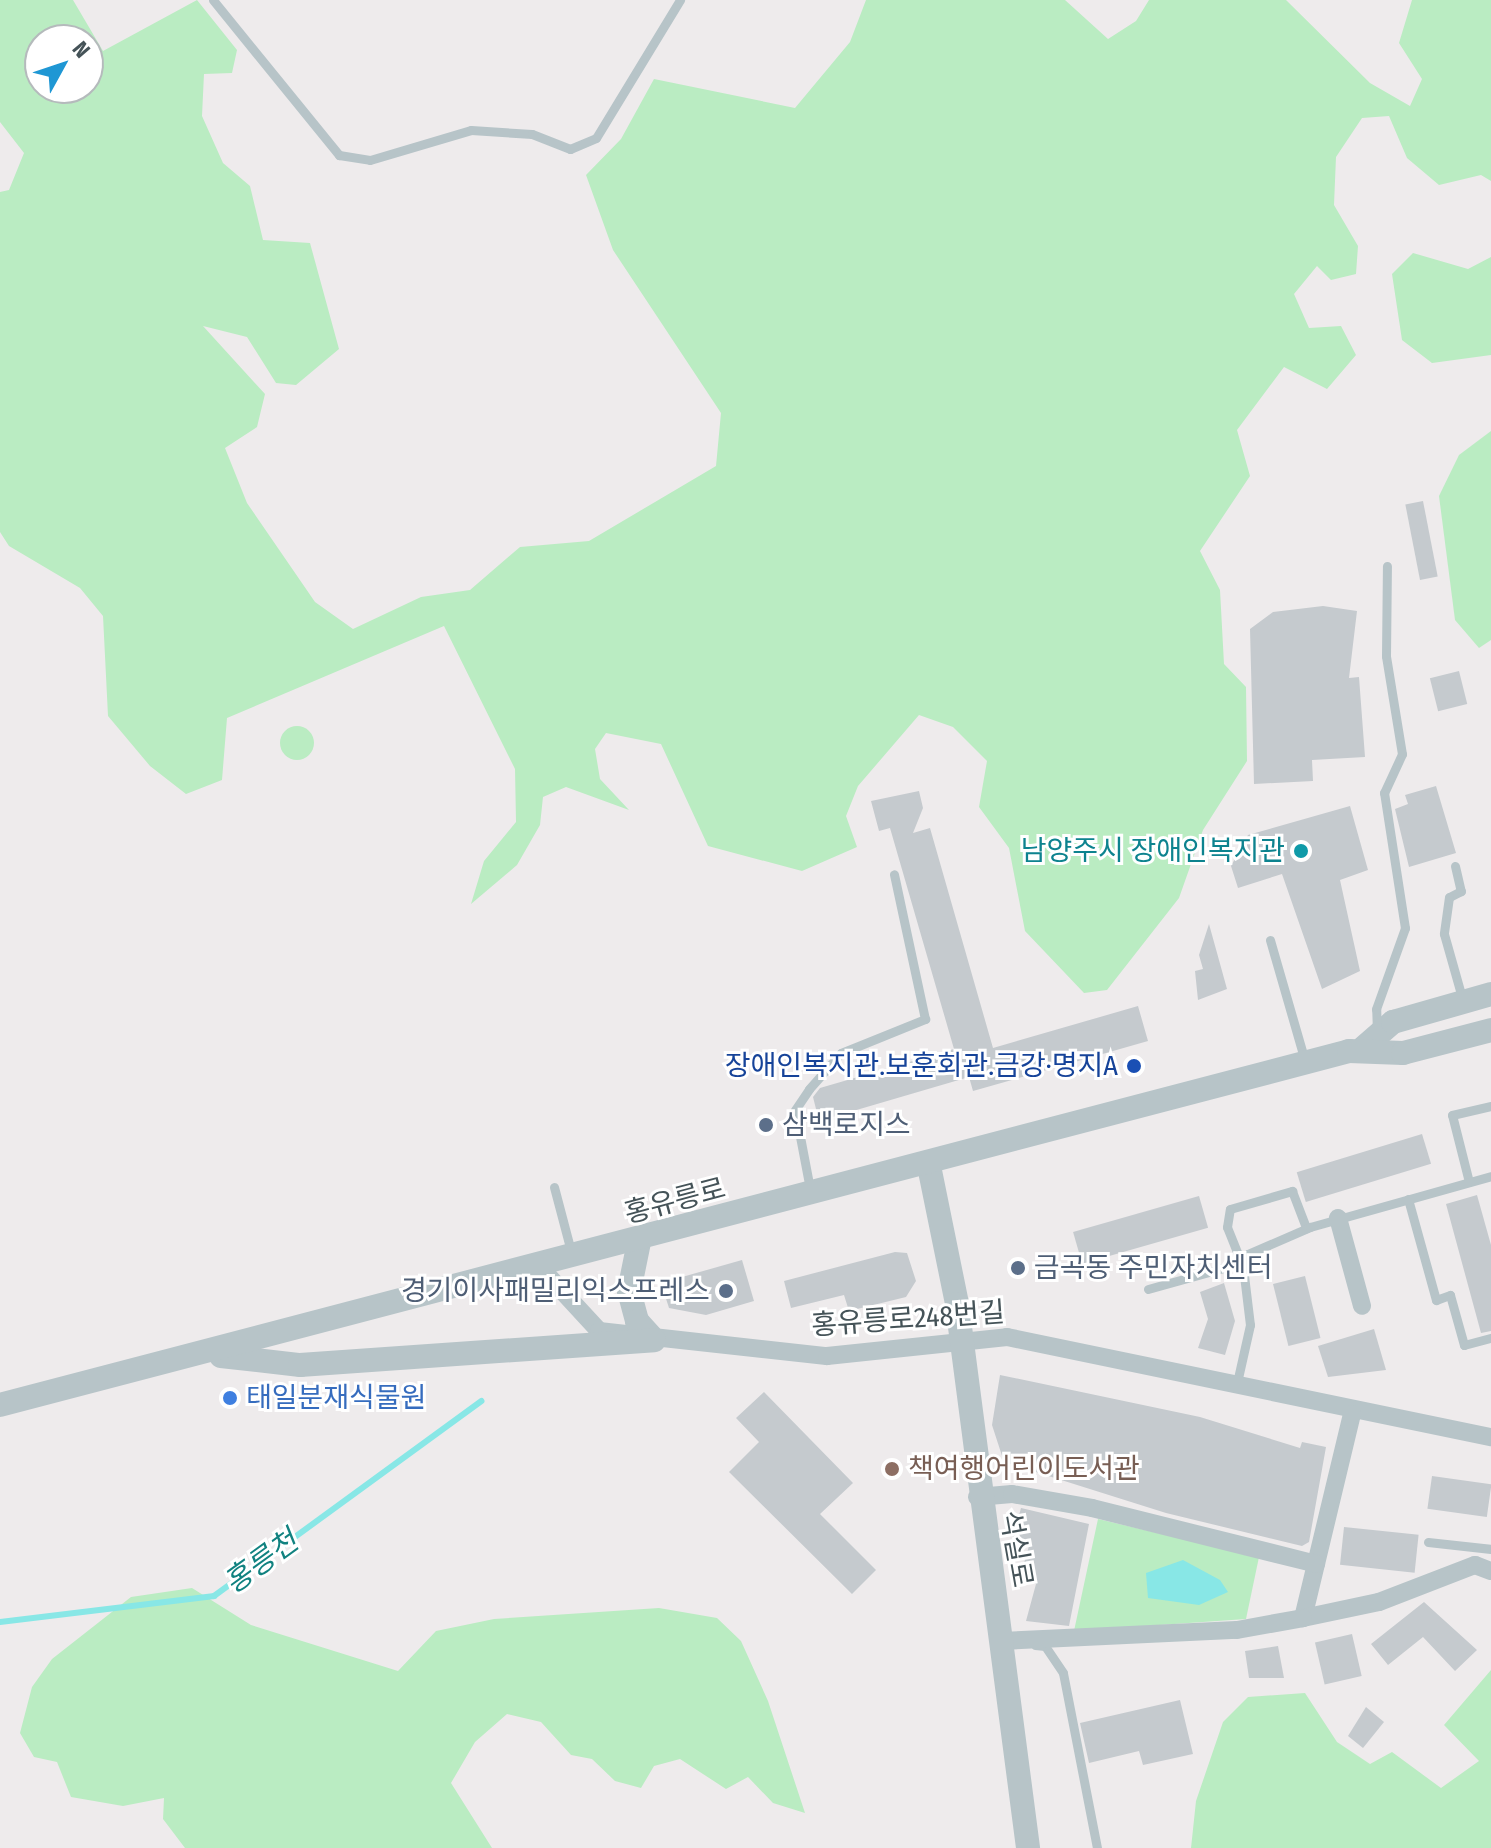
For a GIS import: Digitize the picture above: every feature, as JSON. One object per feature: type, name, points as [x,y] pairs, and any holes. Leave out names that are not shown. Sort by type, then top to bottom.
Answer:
[{"type":"street","name":"홍유릉로","points":[[0,1405],[639,1242],[1306,1064],[1370,1042],[1393,1022],[1491,994]]},
{"type":"street","name":"홍유릉로","points":[[1370,1042],[1403,1053],[1491,1030]]},
{"type":"street","name":"석실로","points":[[929,1166],[960,1338],[977,1497],[1001,1641],[1028,1848]]},
{"type":"street","points":[[1338,1218],[1362,1306]]},
{"type":"street","points":[[639,1242],[629,1291],[637,1321],[654,1340]]},
{"type":"street","name":"홍유릉로248번길","points":[[540,1267],[599,1331],[654,1340],[827,1356],[960,1338],[1082,1349],[1352,1414],[1491,1437]]},
{"type":"street","points":[[203,1354],[300,1365],[654,1340]]},
{"type":"street","points":[[1303,1618],[1352,1414]]},
{"type":"street","points":[[977,1497],[1012,1494],[1092,1508],[1316,1564]]},
{"type":"street","points":[[1001,1641],[1237,1630],[1379,1602],[1475,1565],[1491,1571]]},
{"type":"lane","points":[[213,0],[339,155],[370,160],[471,130],[532,134],[570,149],[596,138],[680,0]]},
{"type":"lane","points":[[1370,1042],[1376,1009],[1405,928],[1384,793],[1402,754],[1386,656],[1387,566]]},
{"type":"lane","points":[[1455,866],[1461,891],[1449,897],[1444,934],[1463,1001]]},
{"type":"lane","points":[[811,1197],[795,1110],[841,1053],[925,1019],[894,874]]},
{"type":"lane","points":[[1270,940],[1306,1064]]},
{"type":"lane","points":[[1469,1182],[1452,1115],[1491,1106]]},
{"type":"lane","points":[[1148,1289],[1242,1265],[1264,1242],[1306,1228],[1491,1176]]},
{"type":"lane","points":[[554,1187],[573,1259]]},
{"type":"lane","points":[[1236,1387],[1250,1325],[1242,1265],[1227,1227],[1230,1209],[1292,1191],[1306,1228]]},
{"type":"lane","points":[[1408,1199],[1436,1300],[1450,1295],[1464,1345],[1491,1338]]},
{"type":"lane","points":[[1428,1542],[1491,1549]]},
{"type":"lane","points":[[1001,1641],[1045,1646],[1063,1673],[1097,1848]]},
{"type":"green space","points":[[0,0],[73,0],[87,24],[24,24],[24,104],[104,104],[104,50],[197,0],[237,50],[232,73],[204,74],[202,116],[223,163],[250,186],[263,240],[310,243],[339,349],[296,385],[276,383],[247,337],[203,326],[265,394],[257,427],[225,448],[247,503],[315,602],[353,629],[421,597],[470,590],[520,547],[589,541],[716,466],[721,413],[613,250],[586,175],[621,139],[654,79],[795,108],[850,42],[866,0],[1065,0],[1108,39],[1136,21],[1149,0],[1286,0],[1370,83],[1410,106],[1422,79],[1399,43],[1412,0],[1491,0],[1491,181],[1481,175],[1439,185],[1407,158],[1389,116],[1362,118],[1336,157],[1334,205],[1358,246],[1356,274],[1331,280],[1317,266],[1294,294],[1309,328],[1341,326],[1356,355],[1327,389],[1284,367],[1237,430],[1250,476],[1200,551],[1220,590],[1224,664],[1246,687],[1247,761],[1203,830],[1179,898],[1107,990],[1084,993],[1025,931],[1009,848],[979,807],[987,761],[953,727],[919,715],[858,786],[846,816],[857,847],[802,871],[708,846],[661,744],[606,733],[595,749],[600,779],[629,810],[566,787],[543,797],[540,825],[517,865],[471,904],[484,861],[516,822],[515,769],[444,626],[227,718],[222,780],[186,794],[150,766],[108,716],[103,616],[80,588],[9,546],[0,532],[0,192],[9,190],[24,153],[0,122]]},
{"type":"green space","points":[[1413,253],[1468,269],[1491,257],[1491,355],[1432,363],[1402,340],[1392,274]]},
{"type":"green space","points":[[1491,431],[1491,640],[1479,648],[1455,620],[1439,496],[1459,455]]},
{"type":"green space","points":[[297,726],[309,731],[314,743],[309,755],[297,760],[285,755],[280,743],[285,731]]},
{"type":"green space","points":[[1098,1519],[1259,1557],[1246,1619],[1074,1631]]},
{"type":"green space","points":[[192,1588],[251,1625],[398,1671],[436,1631],[494,1619],[659,1608],[717,1618],[741,1641],[768,1701],[805,1813],[773,1803],[748,1777],[726,1789],[680,1759],[654,1766],[641,1788],[615,1781],[592,1759],[571,1755],[541,1722],[507,1714],[475,1742],[451,1783],[492,1848],[185,1848],[163,1819],[164,1798],[123,1806],[71,1797],[57,1762],[34,1757],[20,1733],[32,1687],[52,1659],[131,1597]]},
{"type":"green space","points":[[1491,1670],[1491,1848],[1191,1848],[1196,1801],[1223,1722],[1248,1697],[1305,1693],[1337,1742],[1370,1764],[1392,1752],[1441,1788],[1479,1761],[1444,1725]]},
{"type":"water","points":[[1183,1560],[1220,1580],[1228,1592],[1199,1605],[1148,1598],[1146,1573]]},
{"type":"building","points":[[1423,501],[1438,577],[1420,580],[1405,504]]},
{"type":"building","points":[[1323,606],[1357,611],[1349,678],[1359,677],[1365,757],[1312,760],[1313,781],[1254,784],[1250,629],[1273,612]]},
{"type":"building","points":[[1459,671],[1467,704],[1438,711],[1430,678]]},
{"type":"building","points":[[1436,786],[1456,853],[1409,867],[1395,809],[1408,804],[1405,795]]},
{"type":"building","points":[[919,791],[923,808],[913,833],[930,828],[993,1048],[1138,1006],[1148,1041],[973,1091],[969,1077],[819,1121],[813,1097],[820,1088],[954,1049],[890,828],[879,831],[871,801]]},
{"type":"building","name":"남양주시 장애인복지관","points":[[1350,806],[1368,870],[1340,880],[1360,971],[1322,989],[1282,874],[1238,888],[1231,866],[1248,835]]},
{"type":"building","points":[[1209,924],[1227,989],[1198,1000],[1195,971],[1203,969],[1199,955]]},
{"type":"building","points":[[1422,1134],[1431,1164],[1306,1202],[1297,1172]]},
{"type":"building","points":[[1477,1195],[1491,1245],[1491,1331],[1481,1333],[1446,1204]]},
{"type":"building","points":[[1199,1196],[1208,1228],[1082,1264],[1073,1232]]},
{"type":"building","points":[[895,1252],[907,1253],[916,1281],[906,1297],[849,1311],[844,1295],[791,1308],[784,1281]]},
{"type":"building","points":[[742,1260],[754,1301],[706,1315],[669,1308],[661,1283]]},
{"type":"building","points":[[1305,1276],[1320,1338],[1288,1346],[1273,1284]]},
{"type":"building","points":[[1224,1283],[1235,1321],[1225,1355],[1198,1348],[1208,1319],[1200,1292]]},
{"type":"building","points":[[1374,1329],[1386,1370],[1328,1377],[1318,1346]]},
{"type":"building","points":[[1000,1375],[1200,1417],[1300,1448],[1302,1442],[1326,1447],[1309,1542],[1302,1546],[1166,1513],[1004,1462],[992,1425]]},
{"type":"building","points":[[764,1392],[853,1483],[820,1514],[876,1570],[852,1594],[729,1472],[759,1442],[736,1418]]},
{"type":"building","points":[[1432,1476],[1491,1484],[1487,1517],[1427,1509]]},
{"type":"building","points":[[1021,1508],[1089,1524],[1069,1626],[1026,1621],[1036,1584],[1019,1580],[1029,1546],[1012,1541]]},
{"type":"building","points":[[1344,1527],[1419,1535],[1415,1573],[1340,1565]]},
{"type":"building","points":[[1424,1602],[1477,1650],[1455,1671],[1423,1637],[1388,1665],[1371,1644]]},
{"type":"building","points":[[1352,1634],[1362,1676],[1325,1684],[1315,1643]]},
{"type":"building","points":[[1278,1646],[1284,1678],[1249,1678],[1245,1651]]},
{"type":"building","points":[[1180,1700],[1193,1754],[1143,1765],[1139,1751],[1089,1763],[1080,1723]]},
{"type":"building","points":[[1366,1707],[1384,1722],[1363,1748],[1348,1736]]},
{"type":"waterway","name":"홍릉천","points":[[0,1622],[214,1596],[481,1401]]},
{"type":"place","name":"남양주시 장애인복지관","points":[[1301,851]]},
{"type":"place","name":"장애인복지관.보훈회관.금강·명지A","points":[[1134,1066]]},
{"type":"place","name":"삼백로지스","points":[[766,1125]]},
{"type":"place","name":"금곡동 주민자치센터","points":[[1018,1268]]},
{"type":"place","name":"경기이사패밀리익스프레스","points":[[726,1291]]},
{"type":"place","name":"태일분재식물원","points":[[230,1398]]},
{"type":"place","name":"책여행어린이도서관","points":[[892,1469]]}]
